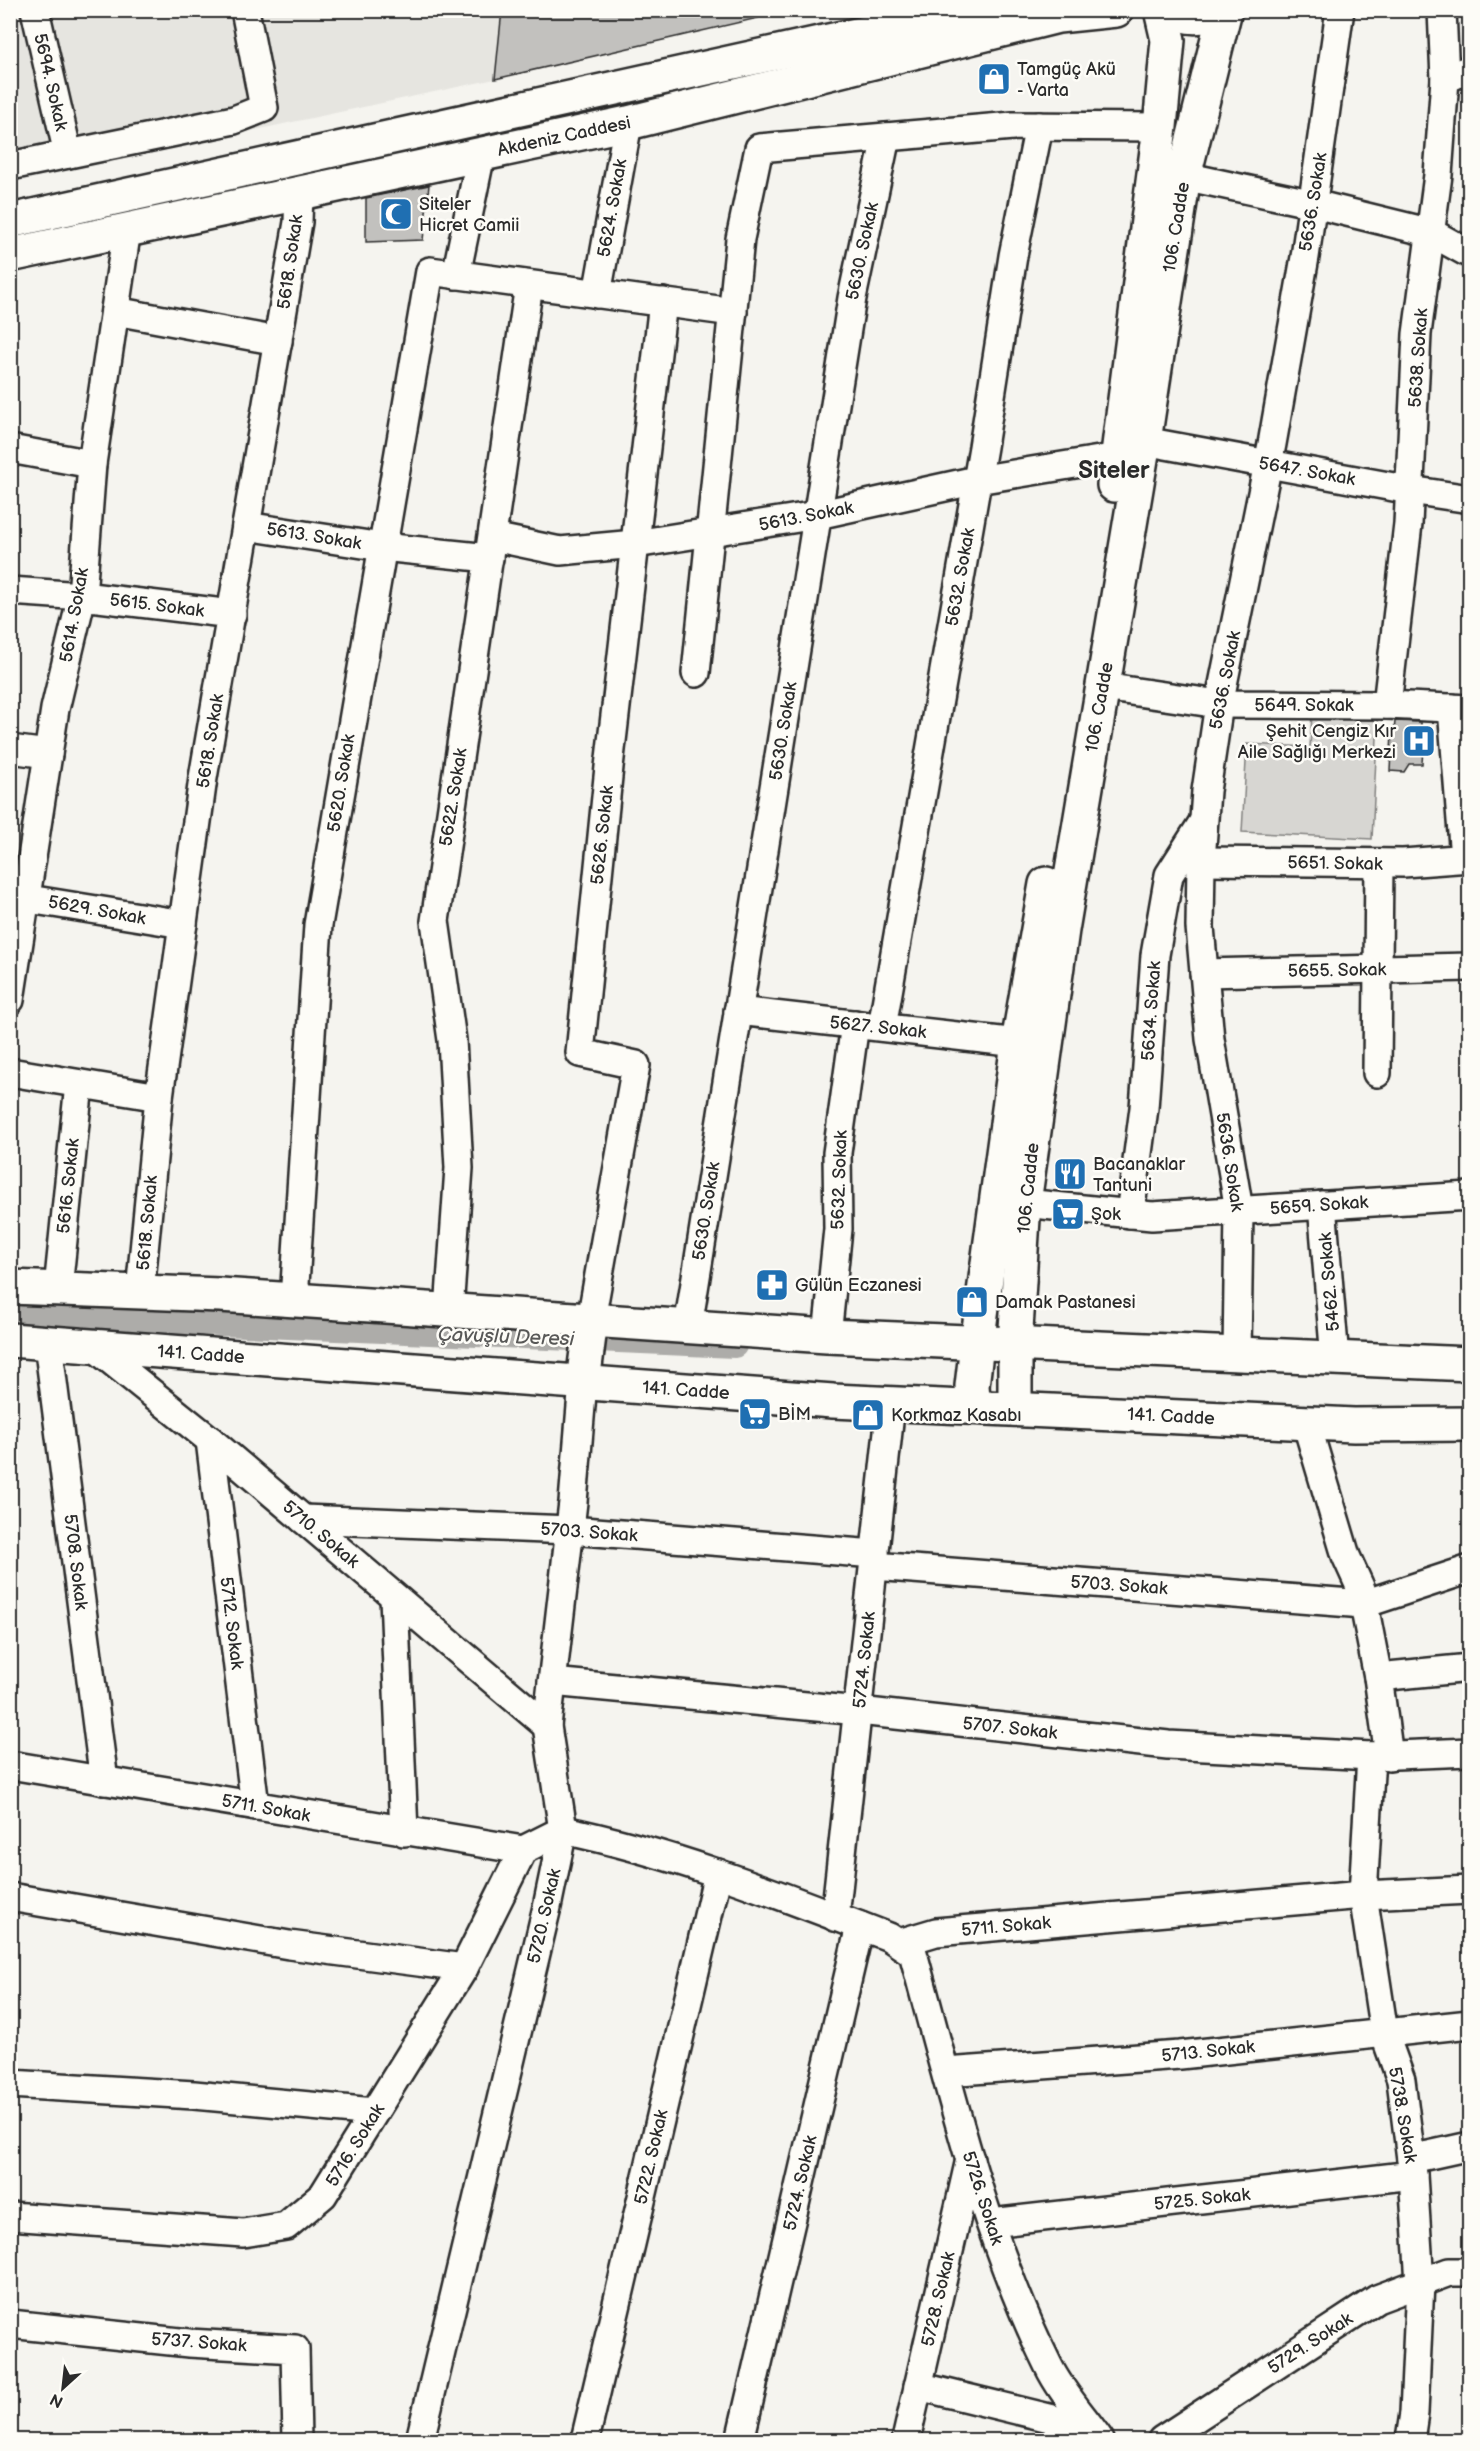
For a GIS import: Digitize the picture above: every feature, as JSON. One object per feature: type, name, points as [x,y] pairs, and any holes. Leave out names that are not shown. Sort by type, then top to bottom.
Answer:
[{"type":"main road","name":"Akdeniz Caddesi","points":[[10,221],[970,10]]},
{"type":"main road","name":"Akdeniz Caddesi","points":[[10,255],[628,123],[1058,16],[1116,10]]},
{"type":"main road","points":[[1128,10],[1169,12],[1191,17],[1204,16],[1218,10]]},
{"type":"main road","name":"106. Cadde","points":[[973,1396],[977,1343],[1018,1043],[1184,176],[1225,10]]},
{"type":"main road","name":"106. Cadde","points":[[1016,1400],[1015,1345],[1024,1203],[1062,930],[1103,687],[1131,449],[1169,12]]},
{"type":"main road","points":[[10,1287],[294,1300],[827,1336],[1470,1364]]},
{"type":"main road","points":[[583,1382],[591,1321]]},
{"type":"main road","name":"141. Cadde","points":[[10,1340],[891,1404],[973,1396],[1354,1425],[1470,1424]]},
{"type":"street","name":"5694. Sokak","points":[[35,10],[68,154]]},
{"type":"street","points":[[10,166],[234,120],[264,108],[245,10]]},
{"type":"street","name":"5636. Sokak","points":[[1237,1355],[1239,1210],[1210,1039],[1204,973],[1200,927],[1204,820],[1219,704],[1268,464],[1314,204],[1340,10]]},
{"type":"street","name":"5638. Sokak","points":[[1387,705],[1408,524],[1417,334],[1457,74],[1442,10]]},
{"type":"street","name":"5624. Sokak","points":[[597,294],[628,123]]},
{"type":"street","points":[[696,674],[740,239],[759,148],[1013,126],[1160,127]]},
{"type":"street","name":"5632. Sokak","points":[[882,1027],[977,480],[1013,256],[1039,126]]},
{"type":"street","name":"5630. Sokak","points":[[688,1327],[852,298],[886,137]]},
{"type":"street","name":"5620. Sokak","points":[[294,1300],[318,925],[382,547],[443,273],[481,154]]},
{"type":"street","points":[[1184,176],[1314,204],[1432,233],[1470,254]]},
{"type":"street","name":"5618. Sokak","points":[[140,1292],[159,1097],[203,778],[298,222],[299,192]]},
{"type":"street","name":"5614. Sokak","points":[[10,1000],[18,896],[56,709],[82,596],[92,464],[127,229]]},
{"type":"street","points":[[443,273],[733,312]]},
{"type":"street","name":"5622. Sokak","points":[[449,1311],[459,1168],[453,1040],[435,921],[529,285]]},
{"type":"street","name":"5626. Sokak","points":[[591,1321],[636,1065],[579,1053],[663,302]]},
{"type":"street","points":[[115,311],[278,341]]},
{"type":"street","points":[[10,449],[92,464]]},
{"type":"street","name":"5613. Sokak","points":[[246,526],[382,547],[560,551],[635,544],[817,515],[1131,449]]},
{"type":"street","name":"5647. Sokak","points":[[1131,449],[1268,464],[1470,499]]},
{"type":"street","name":"5615. Sokak","points":[[10,591],[82,596],[232,614]]},
{"type":"street","name":"5649. Sokak","points":[[1103,687],[1219,704],[1387,705],[1461,709]]},
{"type":"street","points":[[1461,709],[1467,858]]},
{"type":"street","points":[[10,749],[48,754]]},
{"type":"street","name":"5634. Sokak","points":[[1130,1214],[1144,1108],[1155,956],[1169,874],[1204,820]]},
{"type":"street","name":"5651. Sokak","points":[[1201,861],[1379,863],[1467,858]]},
{"type":"street","points":[[1377,1073],[1379,863]]},
{"type":"street","name":"5629. Sokak","points":[[18,896],[183,924]]},
{"type":"street","name":"5655. Sokak","points":[[1204,973],[1470,968]]},
{"type":"street","name":"5627. Sokak","points":[[738,1011],[1018,1043]]},
{"type":"street","name":"5632. Sokak","points":[[827,1336],[838,1229],[837,1153],[855,1024]]},
{"type":"street","points":[[10,1072],[159,1097]]},
{"type":"street","name":"5616. Sokak","points":[[58,1289],[79,1084]]},
{"type":"street","name":"5659. Sokak","points":[[1024,1203],[1152,1216],[1470,1196]]},
{"type":"street","name":"5462. Sokak","points":[[1322,1205],[1335,1359]]},
{"type":"street","name":"5708. Sokak","points":[[48,1342],[104,1781]]},
{"type":"street","name":"5710. Sokak","points":[[93,1346],[210,1440],[547,1726]]},
{"type":"street","name":"5720. Sokak","points":[[420,2440],[547,1907],[563,1830],[547,1726],[570,1530],[583,1382]]},
{"type":"street","name":"5724. Sokak","points":[[740,2440],[848,1921],[859,1712],[891,1404]]},
{"type":"street","name":"5738. Sokak","points":[[1306,1422],[1346,1556],[1362,1589],[1378,1677],[1380,1756],[1363,1895],[1384,2032],[1401,2080],[1412,2167],[1420,2283],[1414,2413],[1410,2440]]},
{"type":"street","name":"5712. Sokak","points":[[210,1440],[255,1806]]},
{"type":"street","name":"5703. Sokak","points":[[303,1519],[570,1530],[1364,1604]]},
{"type":"street","points":[[1364,1604],[1470,1569]]},
{"type":"street","points":[[394,1597],[405,1832]]},
{"type":"street","points":[[1378,1677],[1470,1668]]},
{"type":"street","name":"5707. Sokak","points":[[552,1682],[1168,1745],[1380,1756],[1470,1752]]},
{"type":"street","name":"5711. Sokak","points":[[10,1766],[523,1850]]},
{"type":"street","points":[[523,1850],[563,1830],[600,1838],[718,1873],[848,1921],[899,1943]]},
{"type":"street","name":"5716. Sokak","points":[[10,2216],[243,2233],[286,2226],[323,2195],[464,1968],[523,1850]]},
{"type":"street","name":"5722. Sokak","points":[[585,2440],[718,1873]]},
{"type":"street","name":"5711. Sokak","points":[[899,1943],[936,1932],[1363,1895],[1470,1890]]},
{"type":"street","points":[[10,1897],[289,1944],[464,1968]]},
{"type":"street","name":"5726. Sokak","points":[[899,1943],[913,1953],[970,2158],[1004,2262],[1070,2422],[1100,2440]]},
{"type":"street","name":"5713. Sokak","points":[[946,2072],[1180,2055],[1470,2024]]},
{"type":"street","points":[[10,2084],[194,2095],[374,2112]]},
{"type":"street","name":"5725. Sokak","points":[[991,2223],[1412,2167],[1470,2146]]},
{"type":"street","name":"5728. Sokak","points":[[906,2440],[970,2158]]},
{"type":"street","name":"5729. Sokak","points":[[1162,2440],[1377,2299],[1449,2272],[1470,2272]]},
{"type":"street","name":"5737. Sokak","points":[[10,2324],[189,2343],[296,2349],[297,2440]]},
{"type":"street","points":[[918,2386],[1070,2422]]},
{"type":"shaded area","points":[[10,11],[502,11],[495,79],[11,182]]},
{"type":"shaded area","points":[[1312,714],[1378,717],[1372,839],[1242,832],[1247,744],[1310,747]]},
{"type":"building","points":[[502,10],[757,10],[758,18],[495,79]]},
{"type":"building","name":"Siteler Hicret Camii","points":[[429,185],[423,240],[366,242],[366,198]]},
{"type":"building","name":"Şehit Cengiz Kır Aile Sağlığı Merkezi","points":[[1395,721],[1421,722],[1421,731],[1424,731],[1422,764],[1409,764],[1404,772],[1390,771]]},
{"type":"waterway","name":"Çavuşlu Deresi","points":[[10,1315],[735,1346]]},
{"type":"place","name":"Tamgüç Akü - Varta","points":[[994,79]]},
{"type":"place","name":"Siteler Hicret Camii","points":[[396,214]]},
{"type":"place","name":"Şehit Cengiz Kır Aile Sağlığı Merkezi","points":[[1419,741]]},
{"type":"place","name":"Bacanaklar Tantuni","points":[[1070,1174]]},
{"type":"place","name":"Şok","points":[[1068,1214]]},
{"type":"place","name":"Gülün Eczanesi","points":[[772,1285]]},
{"type":"place","name":"Damak Pastanesi","points":[[972,1302]]},
{"type":"place","name":"BİM","points":[[755,1414]]},
{"type":"place","name":"Korkmaz Kasabı","points":[[868,1415]]},
{"type":"district","name":"Siteler","points":[[1114,470]]}]
